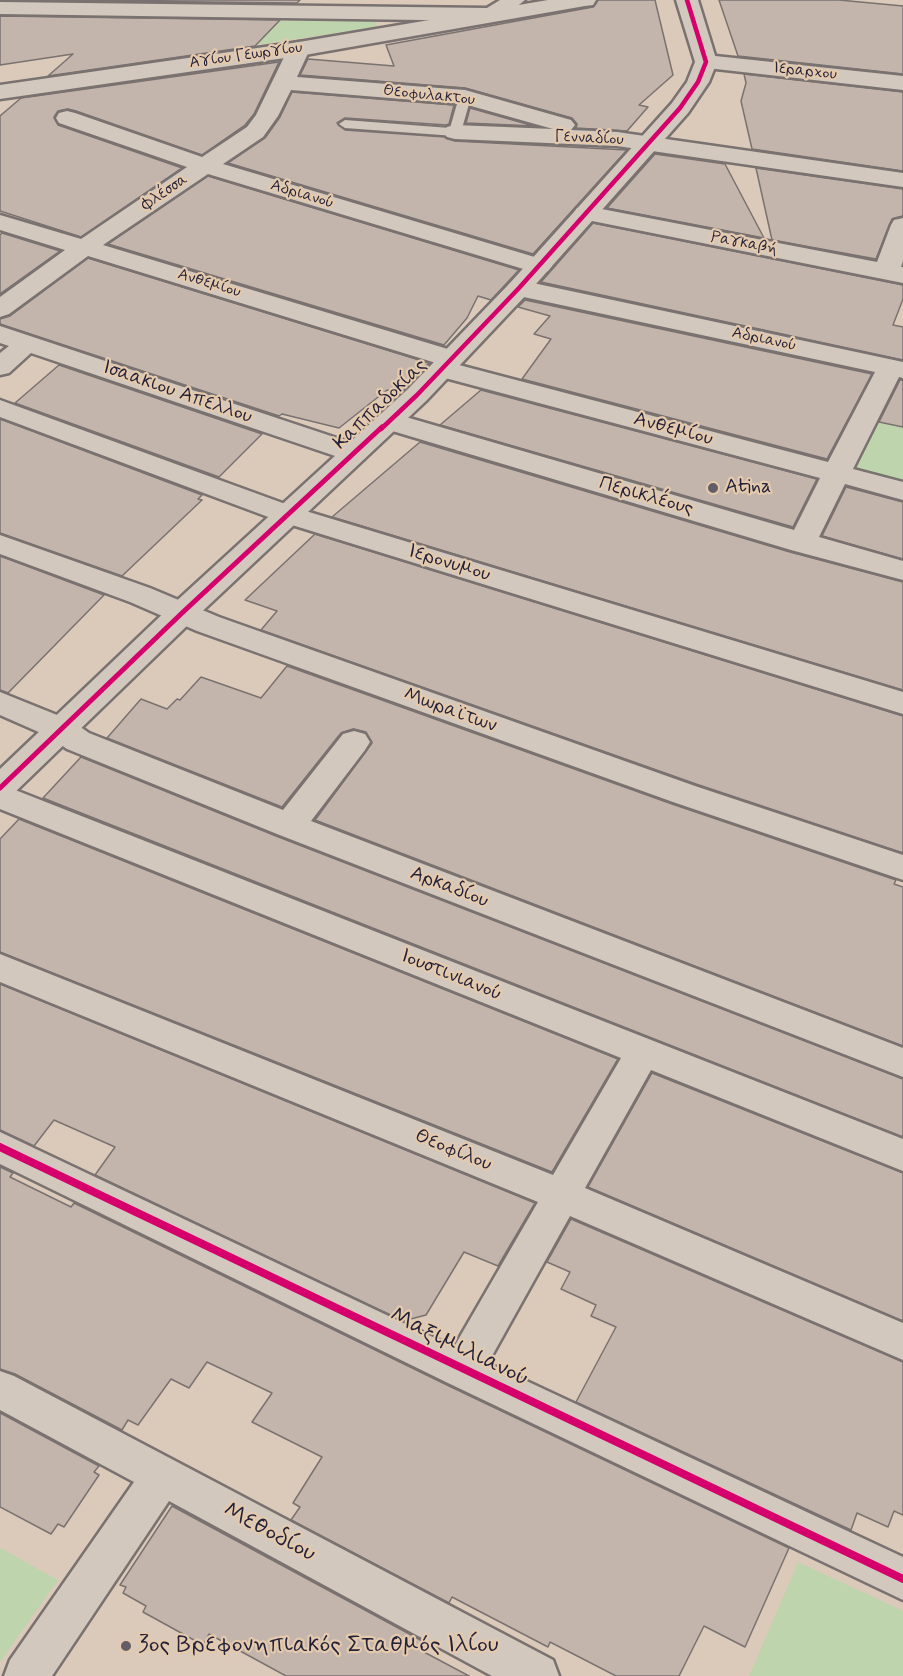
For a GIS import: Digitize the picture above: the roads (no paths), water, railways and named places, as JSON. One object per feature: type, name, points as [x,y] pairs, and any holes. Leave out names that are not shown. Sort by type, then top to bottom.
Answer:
[{"type":"street","points":[[308,12],[327,0]]},
{"type":"street","points":[[492,15],[514,0]]},
{"type":"street","points":[[0,8],[152,5],[308,12],[492,15],[585,0]]},
{"type":"street","points":[[687,0],[706,62]]},
{"type":"street","name":"Αγίου Γεωργίου","points":[[1,94],[299,49],[492,15]]},
{"type":"street","name":"Φλέσσα","points":[[0,309],[86,246],[205,166],[261,125],[299,49]]},
{"type":"street","name":"Ιεραρχου","points":[[706,62],[903,83]]},
{"type":"street","name":"Καππαδοκίας","points":[[0,788],[447,364],[539,266],[690,95],[706,62]]},
{"type":"street","name":"Θεοφυλακτου","points":[[283,83],[465,97],[605,138]]},
{"type":"street","name":"Αδριανού","points":[[67,118],[205,166],[539,266]]},
{"type":"street","name":"Γενναδίου","points":[[455,132],[648,142],[903,180]]},
{"type":"street","name":"Ραγκαβή","points":[[586,213],[895,273]]},
{"type":"street","name":"Ανθεμίου","points":[[0,222],[86,246],[447,364],[903,491]]},
{"type":"street","points":[[895,273],[903,225]]},
{"type":"street","name":"Αδριανού","points":[[519,288],[897,368]]},
{"type":"street","name":"Ισαακιου Απελλου","points":[[0,334],[354,453]]},
{"type":"street","points":[[0,367],[27,343]]},
{"type":"street","points":[[801,543],[837,473],[897,368]]},
{"type":"street","name":"Ιερονυμου","points":[[0,408],[289,515],[903,703]]},
{"type":"street","name":"Περικλέους","points":[[389,421],[903,571]]},
{"type":"street","name":"Μωραϊτων","points":[[0,544],[40,557],[208,624],[673,790],[903,868]]},
{"type":"street","name":"Αρκαδίου","points":[[0,703],[61,729],[78,741],[289,826],[903,1063]]},
{"type":"street","points":[[289,826],[354,742]]},
{"type":"street","name":"Ιουστινιανού","points":[[0,796],[903,1155]]},
{"type":"street","name":"Θεοφίλου","points":[[0,967],[562,1195],[903,1342]]},
{"type":"street","points":[[462,1370],[643,1052]]},
{"type":"street","name":"Μαξιμιλιανού","points":[[0,1147],[903,1579]]},
{"type":"street","name":"Μεθοδίου","points":[[0,1389],[537,1676]]},
{"type":"street","points":[[26,1676],[162,1476]]},
{"type":"lane","points":[[455,132],[465,97]]},
{"type":"lane","name":"Γενναδίου","points":[[345,124],[455,132]]},
{"type":"place","name":"Atina","points":[[713,488]]},
{"type":"place","name":"3ος Βρεφονηπιακός Σταθμός Ιλίου","points":[[126,1646]]}]
